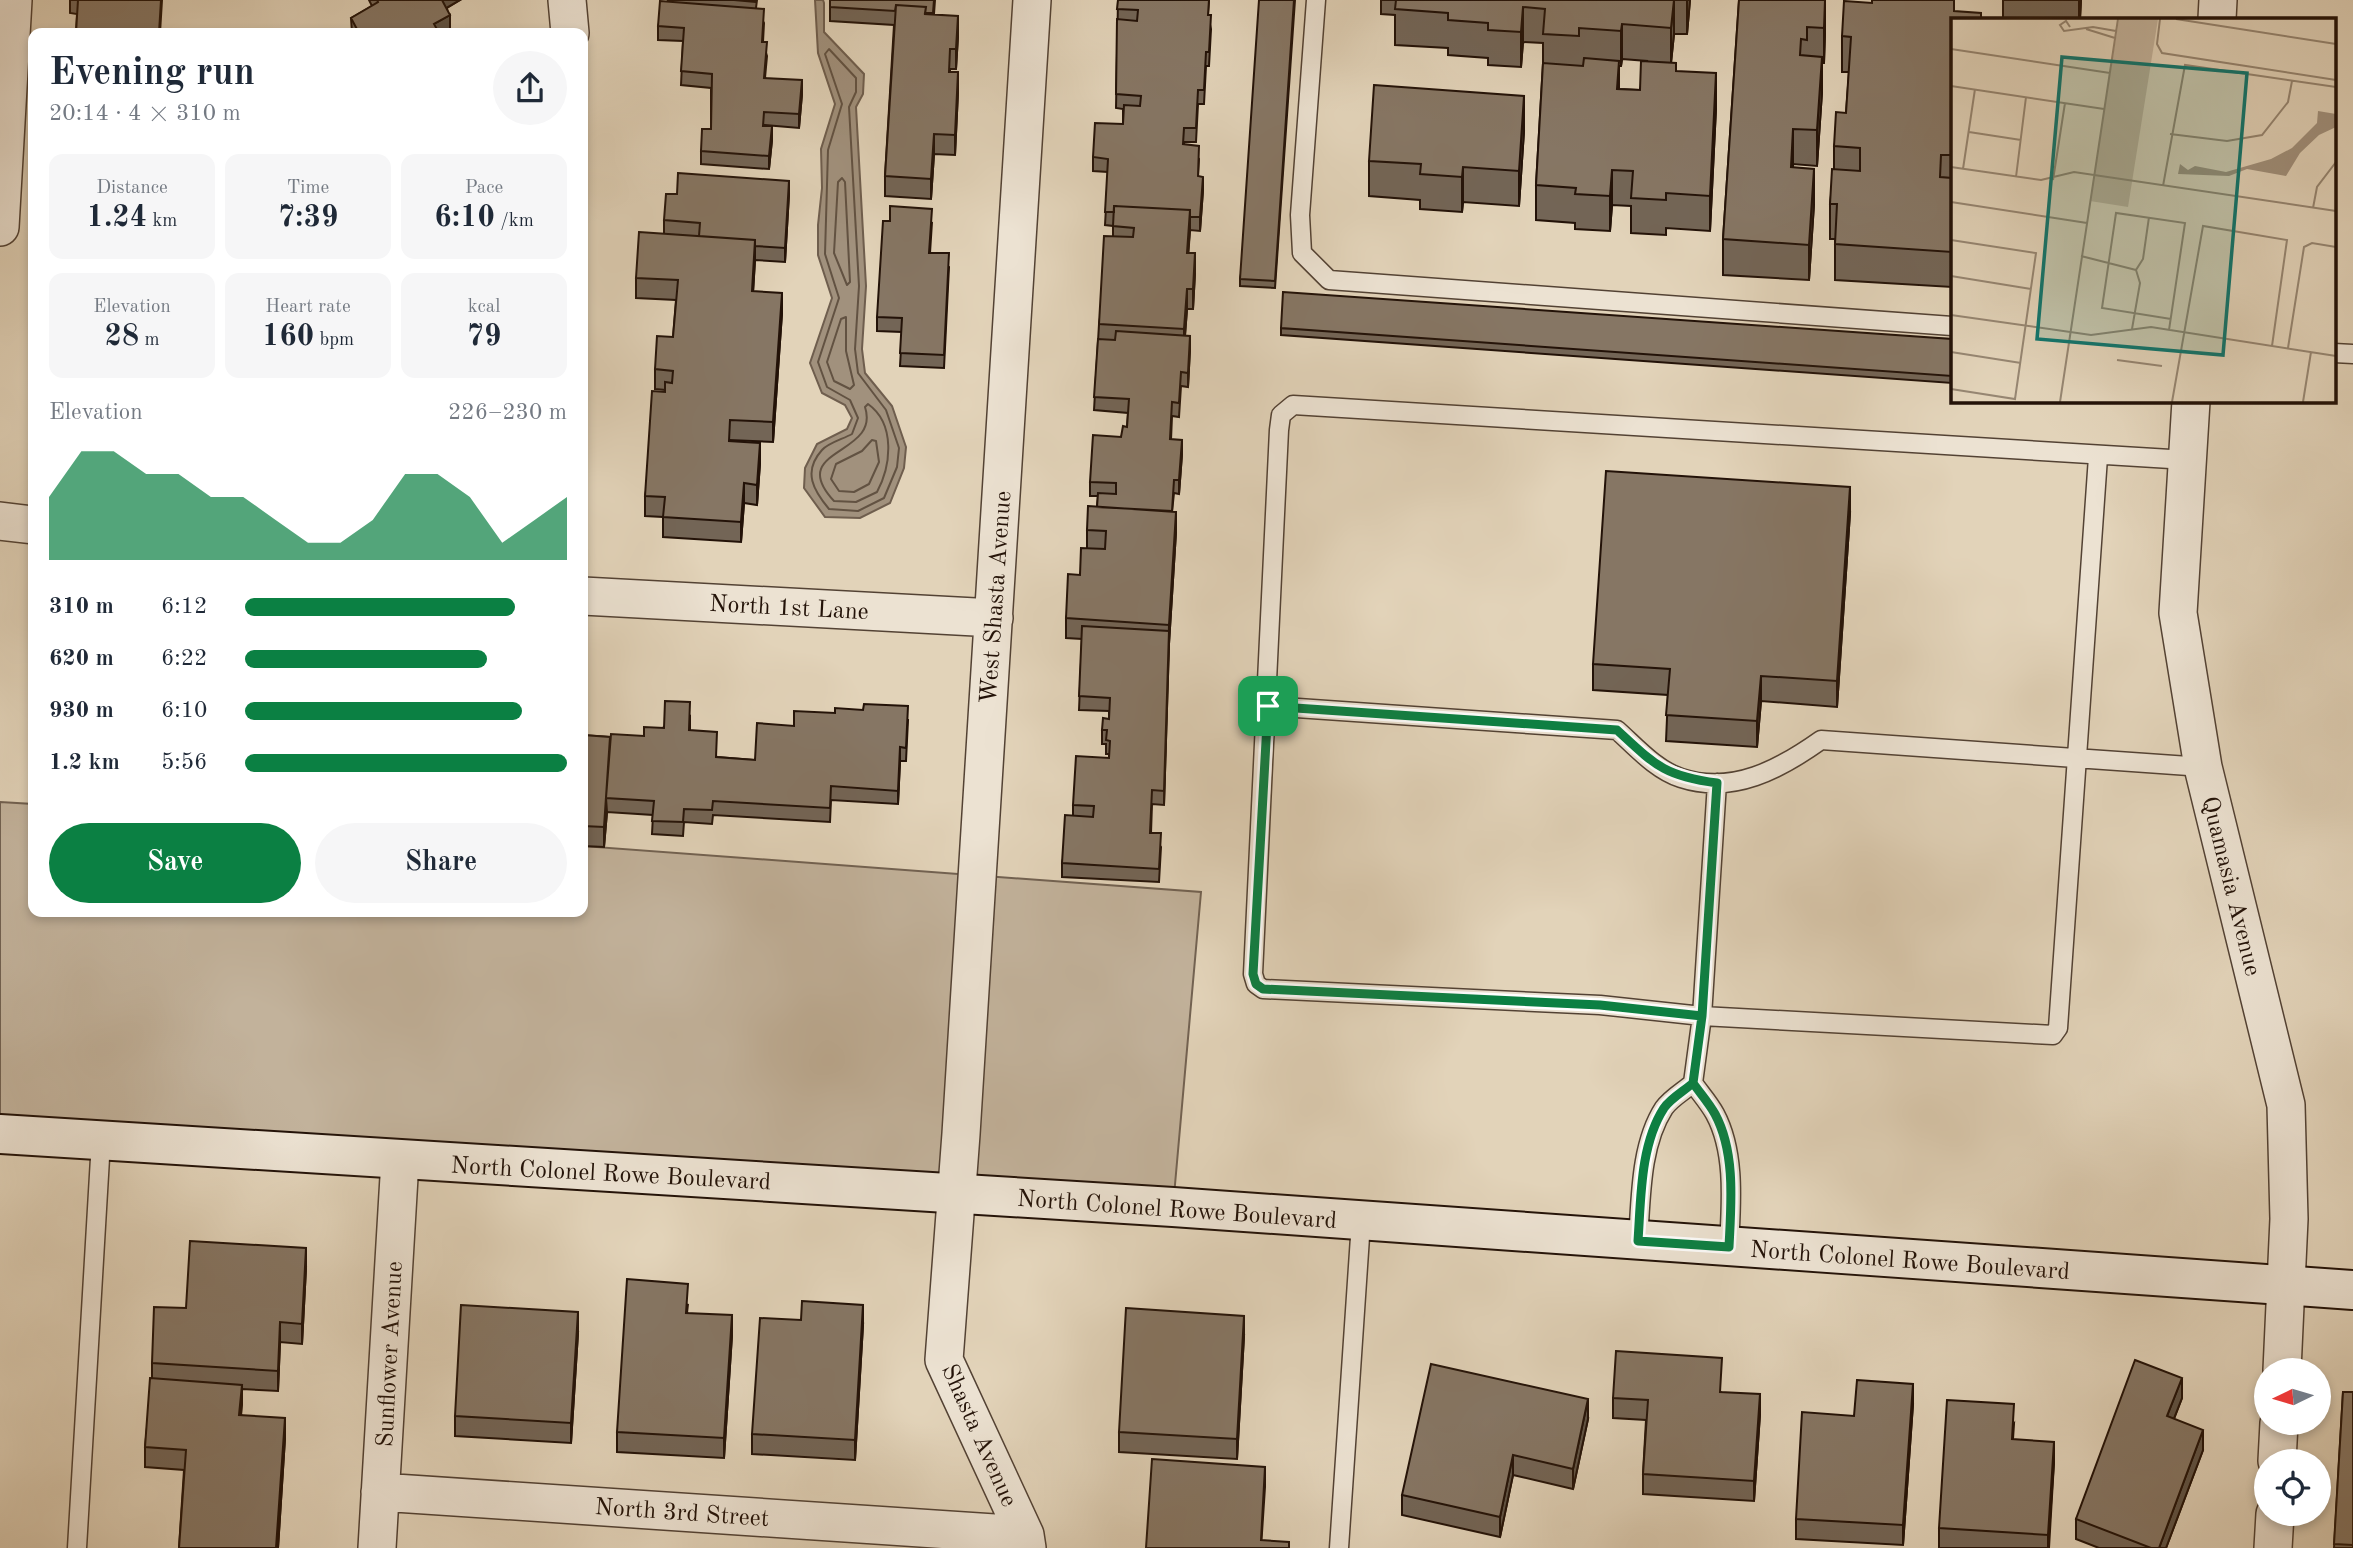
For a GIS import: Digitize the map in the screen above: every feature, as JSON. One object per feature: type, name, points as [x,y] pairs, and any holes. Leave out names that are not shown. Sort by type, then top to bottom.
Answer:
[{"type":"main road","name":"North Colonel Rowe Boulevard","points":[[0,1134],[957,1194],[2353,1290]]},
{"type":"street","points":[[0,227],[13,0]]},
{"type":"street","points":[[567,0],[570,28]]},
{"type":"street","name":"West Shasta Avenue","points":[[957,1194],[1032,0]]},
{"type":"street","points":[[2217,18],[2218,0]]},
{"type":"street","name":"Quamasia Avenue","points":[[2191,402],[2178,613],[2203,767],[2286,1105],[2289,1219],[2283,1358]]},
{"type":"street","points":[[0,521],[28,524]]},
{"type":"street","name":"North 1st Lane","points":[[588,596],[994,618]]},
{"type":"street","name":"Sunflower Avenue","points":[[377,1548],[400,1160]]},
{"type":"street","name":"Shasta Avenue","points":[[957,1194],[944,1360],[1026,1541]]},
{"type":"street","name":"North 3rd Street","points":[[380,1492],[1026,1541]]},
{"type":"street","points":[[2273,1548],[2274,1526]]},
{"type":"lane","points":[[1316,0],[1300,215],[1302,253],[1329,280],[1951,326]]},
{"type":"lane","points":[[2098,457],[2058,1028],[2053,1035],[1702,1016],[1600,1005],[1263,989],[1256,984],[1253,974],[1268,706],[1279,430],[1281,415],[1293,405],[2098,457],[2187,460]]},
{"type":"lane","points":[[1268,706],[1617,730],[1653,763],[1681,778],[1717,783],[1743,781],[1785,766],[1821,740],[2203,767]]},
{"type":"lane","points":[[1638,1241],[1642,1185],[1656,1123],[1666,1106],[1693,1083],[1702,1016],[1717,783]]},
{"type":"lane","points":[[1693,1083],[1716,1115],[1726,1149],[1732,1189],[1729,1247]]},
{"type":"lane","points":[[76,1548],[101,1140]]},
{"type":"lane","points":[[1339,1548],[1361,1222]]},
{"type":"shaded area","points":[[0,802],[28,804],[28,917],[588,917],[588,846],[1201,892],[1173,1207],[0,1128]]},
{"type":"water","points":[[815,0],[823,0],[824,3],[824,32],[864,74],[863,94],[856,107],[866,286],[862,349],[865,373],[892,406],[906,447],[904,468],[890,503],[860,518],[825,517],[804,488],[805,468],[817,444],[847,429],[852,418],[845,405],[822,393],[810,363],[832,298],[818,255],[818,225],[822,188],[821,149],[835,104],[818,53]]},
{"type":"building","points":[[78,0],[161,0],[159,28],[76,28]]},
{"type":"building","points":[[377,0],[442,0],[450,15],[434,24],[436,28],[356,28],[351,18],[378,2]]},
{"type":"building","points":[[830,0],[934,0],[933,13],[925,13],[926,7],[896,5],[895,11],[830,7]]},
{"type":"building","points":[[1118,0],[1209,0],[1209,52],[1206,52],[1204,90],[1198,90],[1196,128],[1184,128],[1183,144],[1199,146],[1198,176],[1203,177],[1200,217],[1190,217],[1190,210],[1114,206],[1114,212],[1105,212],[1108,159],[1093,157],[1095,123],[1123,124],[1124,105],[1140,106],[1141,96],[1116,94],[1117,19],[1137,21],[1138,10],[1117,9]]},
{"type":"building","points":[[1259,0],[1294,0],[1275,281],[1240,279]]},
{"type":"building","points":[[1396,0],[1674,0],[1671,28],[1622,24],[1621,31],[1579,28],[1579,36],[1543,34],[1545,9],[1523,7],[1521,32],[1488,30],[1488,23],[1448,20],[1448,13],[1395,9]]},
{"type":"building","points":[[1739,0],[1825,0],[1824,28],[1807,27],[1807,40],[1801,39],[1800,55],[1822,57],[1817,130],[1793,129],[1791,167],[1814,169],[1809,245],[1723,239]]},
{"type":"building","points":[[1872,0],[1954,0],[1954,11],[1981,13],[1981,18],[1951,18],[1951,155],[1941,155],[1940,177],[1951,178],[1951,252],[1835,244],[1837,204],[1830,204],[1832,169],[1860,171],[1860,148],[1834,146],[1836,112],[1846,113],[1851,37],[1842,36],[1844,1],[1872,3]]},
{"type":"building","points":[[660,1],[764,9],[762,42],[767,42],[764,78],[802,80],[799,114],[764,112],[763,126],[772,126],[769,156],[701,151],[702,129],[711,129],[712,74],[681,71],[684,28],[658,26]]},
{"type":"building","points":[[896,5],[926,7],[925,14],[958,16],[956,49],[950,49],[949,72],[958,72],[955,135],[934,134],[931,179],[885,176]]},
{"type":"building","points":[[1584,58],[1619,61],[1617,89],[1640,90],[1641,61],[1676,63],[1676,71],[1716,73],[1710,196],[1666,193],[1666,200],[1631,198],[1633,171],[1612,170],[1610,196],[1575,194],[1576,188],[1536,185],[1543,63],[1583,66]]},
{"type":"building","points":[[1374,85],[1524,96],[1519,171],[1463,167],[1462,177],[1420,174],[1421,164],[1369,161]]},
{"type":"building","points":[[678,173],[789,181],[785,248],[755,246],[755,240],[699,236],[700,223],[664,220],[666,194],[677,194]]},
{"type":"building","points":[[890,206],[932,209],[929,253],[949,253],[944,355],[900,353],[902,318],[877,317],[883,221],[890,221]]},
{"type":"building","points":[[1114,206],[1190,210],[1187,253],[1195,253],[1193,289],[1187,289],[1184,329],[1099,324],[1104,236],[1133,237],[1134,228],[1113,226]]},
{"type":"building","points":[[639,232],[755,240],[752,291],[782,293],[773,422],[730,420],[729,441],[760,443],[757,485],[744,483],[741,522],[663,517],[665,497],[645,496],[652,391],[665,392],[665,382],[672,383],[673,371],[655,369],[657,336],[673,337],[678,280],[636,278]]},
{"type":"building","points":[[1283,292],[1951,339],[1951,376],[1281,328]]},
{"type":"building","points":[[1116,331],[1190,336],[1188,373],[1181,372],[1179,403],[1172,402],[1170,439],[1182,440],[1179,480],[1174,480],[1172,511],[1097,507],[1098,493],[1116,494],[1116,483],[1090,482],[1093,435],[1121,437],[1123,426],[1127,427],[1129,399],[1094,397],[1098,339],[1115,340]]},
{"type":"building","points":[[1606,471],[1850,487],[1837,681],[1761,676],[1757,721],[1666,715],[1670,669],[1593,664]]},
{"type":"building","points":[[1088,506],[1176,512],[1169,625],[1066,618],[1068,574],[1080,575],[1081,548],[1105,549],[1106,531],[1087,530]]},
{"type":"building","points":[[1082,626],[1169,631],[1164,791],[1152,790],[1150,833],[1161,833],[1159,869],[1062,863],[1065,815],[1093,817],[1094,806],[1073,805],[1076,756],[1109,758],[1110,741],[1106,740],[1107,730],[1102,730],[1103,718],[1109,719],[1110,698],[1079,696]]},
{"type":"building","points":[[665,701],[690,702],[689,730],[717,732],[716,757],[755,760],[757,723],[794,726],[794,711],[835,713],[835,708],[863,710],[864,704],[908,706],[906,748],[900,747],[898,791],[831,786],[830,808],[713,801],[712,810],[684,809],[683,822],[652,821],[654,801],[606,798],[611,734],[644,736],[644,727],[664,728]]},
{"type":"building","points":[[588,735],[610,737],[604,827],[588,826]]},
{"type":"building","points":[[190,1241],[306,1248],[302,1324],[280,1322],[278,1371],[152,1363],[154,1307],[186,1308]]},
{"type":"building","points":[[627,1279],[688,1284],[686,1313],[732,1315],[724,1438],[617,1432]]},
{"type":"building","points":[[802,1301],[863,1305],[855,1440],[752,1434],[760,1318],[801,1320]]},
{"type":"building","points":[[461,1305],[578,1312],[571,1423],[455,1416]]},
{"type":"building","points":[[1126,1308],[1244,1316],[1237,1439],[1119,1432]]},
{"type":"building","points":[[1616,1351],[1722,1358],[1720,1392],[1760,1394],[1754,1481],[1643,1474],[1648,1400],[1613,1398]]},
{"type":"building","points":[[2135,1360],[2182,1378],[2167,1416],[2203,1430],[2159,1548],[2151,1548],[2076,1519]]},
{"type":"building","points":[[1431,1364],[1588,1399],[1573,1469],[1513,1455],[1500,1517],[1402,1495]]},
{"type":"building","points":[[150,1378],[242,1385],[239,1415],[285,1418],[276,1548],[179,1548],[186,1450],[145,1447]]},
{"type":"building","points":[[1857,1380],[1913,1384],[1903,1525],[1796,1519],[1802,1412],[1854,1416]]},
{"type":"building","points":[[2343,1392],[2353,1392],[2353,1545],[2334,1544]]},
{"type":"building","points":[[1947,1400],[2014,1404],[2012,1439],[2054,1442],[2048,1535],[1939,1528]]},
{"type":"building","points":[[1152,1459],[1265,1467],[1261,1540],[1289,1542],[1289,1548],[1146,1548]]},
{"type":"route","points":[[1268,706],[1253,974],[1256,984],[1263,989],[1478,1002],[1600,1005],[1702,1016],[1693,1083],[1716,1115],[1726,1149],[1732,1189],[1729,1247],[1638,1241],[1642,1185],[1656,1123],[1666,1106],[1693,1083],[1702,1016],[1717,783],[1681,778],[1653,763],[1617,730],[1268,706]]}]
